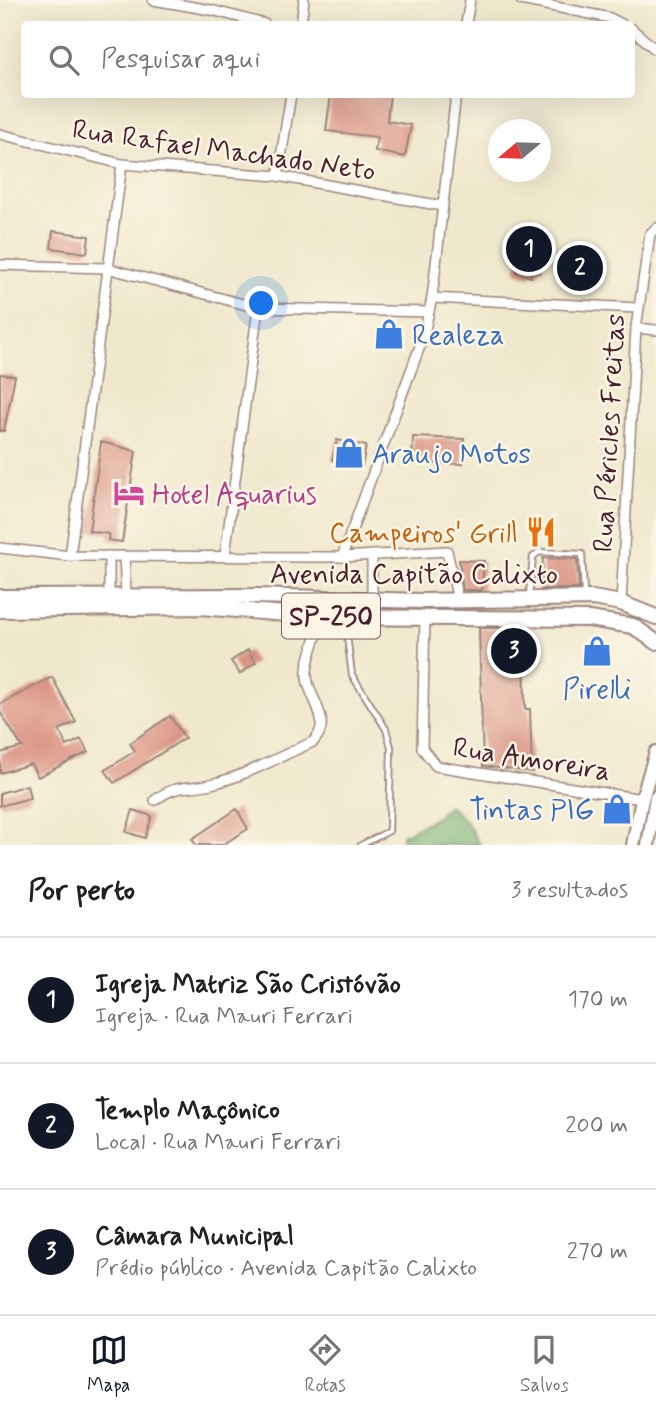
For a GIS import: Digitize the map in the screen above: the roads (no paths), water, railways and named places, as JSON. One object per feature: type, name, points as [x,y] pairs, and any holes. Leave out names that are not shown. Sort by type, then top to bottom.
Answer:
[{"type":"main road","name":"Avenida Capitão Calixto","points":[[0,597],[126,595],[458,600],[584,598],[621,603],[656,617]]},
{"type":"main road","name":"Avenida Capitão Calixto","points":[[0,610],[200,607],[323,617],[345,615],[598,619],[633,626],[656,642]]},
{"type":"street","points":[[153,0],[253,21]]},
{"type":"street","points":[[301,21],[304,0]]},
{"type":"street","points":[[466,21],[470,0]]},
{"type":"street","points":[[521,0],[616,21]]},
{"type":"street","points":[[635,32],[656,50]]},
{"type":"street","points":[[278,176],[289,98]]},
{"type":"street","points":[[342,557],[423,338],[432,298],[456,98]]},
{"type":"street","name":"Rua Rafael Machado Neto","points":[[0,134],[122,163],[278,176],[442,206]]},
{"type":"street","points":[[70,556],[122,163]]},
{"type":"street","name":"Rua Péricles Freitas","points":[[621,603],[636,328],[650,234],[656,228]]},
{"type":"street","points":[[0,265],[107,268],[258,308],[429,312]]},
{"type":"street","points":[[432,298],[638,307]]},
{"type":"street","points":[[225,555],[258,308]]},
{"type":"street","points":[[636,328],[656,330]]},
{"type":"street","points":[[0,548],[70,556],[342,557],[447,551],[458,600]]},
{"type":"street","points":[[372,555],[372,599]]},
{"type":"street","points":[[109,556],[109,596]]},
{"type":"street","points":[[124,556],[126,595]]},
{"type":"street","name":"Rua Amoreira","points":[[425,616],[422,748],[436,766],[642,799]]},
{"type":"street","points":[[155,800],[176,787],[210,785],[313,742],[322,726],[320,708],[306,671],[323,617]]},
{"type":"street","points":[[633,845],[642,799],[654,767],[656,752]]},
{"type":"street","points":[[648,845],[656,797]]},
{"type":"lane","points":[[529,599],[533,557],[539,552],[582,554],[584,598]]},
{"type":"lane","points":[[345,615],[345,639],[352,676],[386,729],[391,747],[389,831],[361,845]]},
{"type":"place","name":"Igreja Matriz São Cristóvão","points":[[529,249]]},
{"type":"place","name":"Templo Maçônico","points":[[580,268]]},
{"type":"place","name":"Realeza","points":[[389,334]]},
{"type":"place","name":"Araujo Motos","points":[[349,453]]},
{"type":"place","name":"Hotel Aquarius","points":[[129,493]]},
{"type":"place","name":"Campeiros' Grill","points":[[541,532]]},
{"type":"place","name":"Câmara Municipal","points":[[514,651]]},
{"type":"place","name":"Pirelli","points":[[597,651]]},
{"type":"place","name":"Tintas PIG","points":[[617,809]]}]
